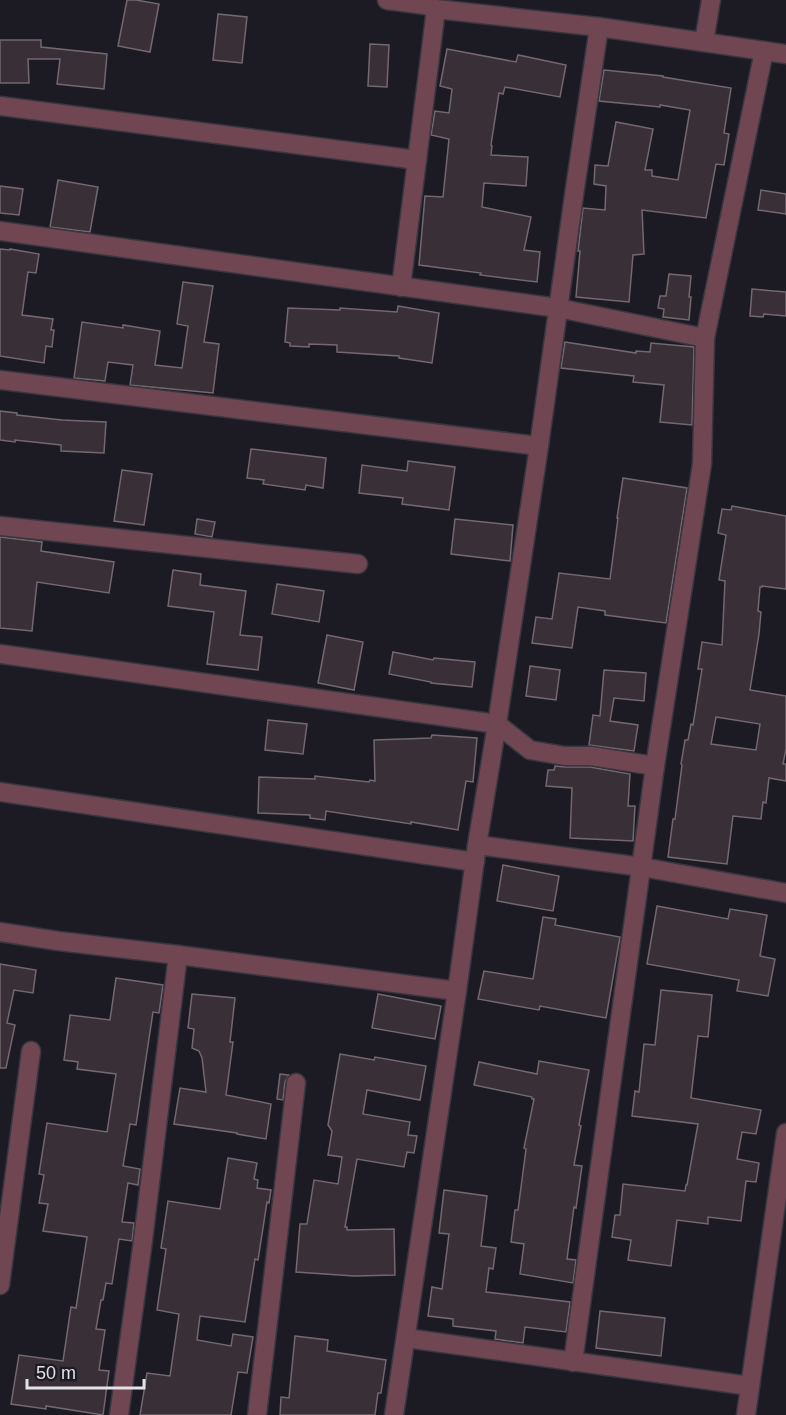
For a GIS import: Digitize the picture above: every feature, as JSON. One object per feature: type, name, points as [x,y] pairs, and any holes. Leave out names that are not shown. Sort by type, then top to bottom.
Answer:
[{"type":"street","points":[[387,0],[786,54]]},
{"type":"street","points":[[704,42],[711,0]]},
{"type":"street","points":[[401,286],[417,160],[429,5]]},
{"type":"street","points":[[394,1415],[476,853],[539,446],[599,27]]},
{"type":"street","points":[[573,1362],[655,766],[702,464],[705,338],[764,51]]},
{"type":"street","points":[[0,105],[417,160]]},
{"type":"street","points":[[0,231],[558,308],[705,338]]},
{"type":"street","points":[[0,381],[539,446]]},
{"type":"street","points":[[0,526],[358,564]]},
{"type":"street","points":[[0,654],[497,724],[530,750],[655,766]]},
{"type":"street","points":[[0,792],[476,853],[642,867],[786,893]]},
{"type":"street","points":[[0,932],[457,991]]},
{"type":"street","points":[[119,1415],[178,955]]},
{"type":"street","points":[[0,1285],[31,1051]]},
{"type":"street","points":[[257,1415],[296,1083]]},
{"type":"street","points":[[746,1415],[786,1133]]},
{"type":"street","points":[[406,1338],[750,1386]]},
{"type":"building","points":[[127,0],[159,4],[150,52],[118,46]]},
{"type":"building","points":[[218,14],[247,17],[242,63],[213,60]]},
{"type":"building","points":[[0,40],[41,40],[41,47],[107,54],[104,89],[57,84],[60,59],[28,59],[29,83],[0,83]]},
{"type":"building","points":[[370,44],[389,45],[387,87],[368,86]]},
{"type":"building","points":[[447,49],[516,62],[518,55],[566,65],[560,97],[505,87],[503,94],[499,93],[491,155],[528,157],[526,186],[484,183],[482,207],[531,217],[524,250],[540,252],[537,282],[419,265],[425,196],[443,197],[449,139],[431,135],[435,111],[449,113],[452,89],[440,86]]},
{"type":"building","points":[[604,70],[663,76],[731,88],[724,133],[729,134],[724,165],[716,164],[706,218],[642,210],[644,254],[633,255],[629,302],[576,297],[583,208],[605,210],[606,186],[594,184],[595,165],[608,166],[616,122],[653,129],[645,170],[652,170],[652,176],[678,180],[690,110],[660,105],[660,107],[599,101]]},
{"type":"building","points":[[58,180],[98,187],[90,232],[50,227]]},
{"type":"building","points":[[0,186],[23,189],[19,215],[0,213]]},
{"type":"building","points":[[761,190],[786,194],[786,214],[758,210]]},
{"type":"building","points":[[0,249],[39,254],[36,273],[28,272],[22,315],[53,319],[52,347],[46,346],[44,363],[0,356]]},
{"type":"building","points":[[669,274],[691,276],[689,320],[663,317],[664,309],[658,308],[660,296],[666,296]]},
{"type":"building","points":[[183,282],[213,286],[204,342],[219,344],[213,393],[130,385],[133,365],[108,362],[105,381],[74,378],[82,322],[160,331],[155,365],[182,368],[188,326],[177,324]]},
{"type":"building","points":[[752,289],[786,292],[786,316],[764,314],[763,317],[750,316]]},
{"type":"building","points":[[398,306],[439,313],[432,363],[399,358],[399,356],[337,352],[337,345],[290,346],[290,343],[285,342],[288,308],[340,310],[340,308],[397,312]]},
{"type":"building","points":[[565,342],[636,353],[636,351],[650,352],[651,343],[694,347],[692,425],[660,422],[664,385],[633,382],[634,376],[561,368]]},
{"type":"building","points":[[0,411],[62,420],[106,422],[104,453],[61,451],[61,445],[0,440]]},
{"type":"building","points":[[251,449],[326,458],[323,488],[306,485],[305,490],[263,484],[264,480],[247,478]]},
{"type":"building","points":[[408,461],[455,467],[449,510],[402,504],[403,498],[359,493],[362,465],[407,471]]},
{"type":"building","points":[[122,470],[152,474],[144,525],[114,521]]},
{"type":"building","points":[[623,478],[687,488],[666,623],[605,615],[605,611],[578,607],[572,648],[532,643],[536,617],[552,619],[559,573],[610,579]]},
{"type":"building","points":[[732,506],[786,516],[786,589],[760,587],[759,634],[750,690],[786,696],[786,749],[783,764],[786,764],[786,781],[769,778],[766,803],[763,802],[761,819],[733,816],[727,864],[668,857],[685,740],[688,740],[691,724],[693,725],[702,669],[698,669],[702,642],[722,645],[725,581],[719,580],[726,535],[718,533],[722,509],[731,510]],"holes":[[[716,717],[760,724],[756,750],[711,744]]]},
{"type":"building","points":[[197,519],[215,522],[212,537],[195,534]]},
{"type":"building","points":[[455,519],[513,525],[510,561],[451,554]]},
{"type":"building","points":[[0,537],[42,542],[41,551],[114,562],[109,593],[37,582],[32,631],[0,628]]},
{"type":"building","points":[[173,570],[201,574],[200,585],[246,591],[240,635],[262,637],[258,670],[207,664],[214,612],[168,606]]},
{"type":"building","points":[[277,584],[324,591],[319,622],[272,614]]},
{"type":"building","points":[[327,635],[363,642],[354,690],[318,683]]},
{"type":"building","points":[[393,652],[433,660],[434,658],[475,662],[472,687],[431,683],[389,674]]},
{"type":"building","points":[[530,666],[560,670],[556,700],[526,696]]},
{"type":"building","points":[[604,670],[646,673],[644,701],[614,698],[610,721],[638,725],[634,751],[589,745],[593,715],[600,716]]},
{"type":"building","points":[[268,720],[307,724],[303,754],[265,750]]},
{"type":"building","points":[[432,735],[477,738],[473,782],[466,781],[458,830],[326,811],[325,820],[310,818],[310,815],[258,813],[259,777],[315,779],[315,776],[375,781],[374,740],[431,738]]},
{"type":"building","points":[[555,766],[590,767],[630,774],[628,806],[635,806],[633,841],[570,838],[572,788],[546,786],[548,770],[554,770]]},
{"type":"building","points":[[503,865],[559,876],[553,911],[497,901]]},
{"type":"building","points":[[657,906],[728,919],[730,909],[767,915],[760,956],[775,959],[768,996],[737,991],[739,980],[647,964]]},
{"type":"building","points":[[543,917],[556,919],[555,925],[620,937],[606,1018],[540,1006],[539,1010],[478,999],[484,971],[533,979]]},
{"type":"building","points":[[0,964],[36,970],[33,993],[14,990],[7,1023],[15,1025],[6,1068],[0,1068]]},
{"type":"building","points":[[116,978],[163,985],[159,1013],[153,1012],[136,1125],[130,1124],[123,1166],[140,1169],[138,1185],[128,1183],[122,1222],[134,1223],[132,1241],[119,1239],[112,1284],[106,1283],[96,1329],[105,1330],[99,1370],[109,1371],[103,1415],[46,1406],[46,1409],[11,1404],[19,1355],[63,1361],[71,1307],[76,1308],[87,1237],[43,1231],[48,1204],[39,1203],[44,1175],[39,1174],[47,1123],[107,1132],[116,1074],[77,1069],[78,1062],[64,1060],[70,1015],[110,1020]]},
{"type":"building","points":[[661,990],[712,995],[708,1037],[698,1036],[691,1098],[761,1110],[756,1134],[742,1132],[737,1159],[759,1163],[756,1182],[746,1181],[741,1221],[708,1217],[708,1224],[677,1220],[671,1266],[628,1260],[631,1240],[612,1237],[615,1215],[620,1215],[623,1184],[685,1191],[687,1185],[698,1124],[632,1116],[635,1091],[639,1092],[644,1044],[655,1045]]},
{"type":"building","points":[[192,994],[235,998],[230,1042],[233,1042],[226,1095],[271,1104],[266,1139],[174,1124],[180,1088],[206,1092],[202,1058],[199,1051],[192,1048],[194,1029],[188,1028]]},
{"type":"building","points":[[378,994],[441,1006],[435,1039],[372,1028]]},
{"type":"building","points":[[340,1054],[374,1060],[375,1057],[426,1066],[420,1100],[367,1090],[363,1114],[410,1122],[408,1135],[417,1136],[414,1153],[407,1152],[404,1167],[357,1159],[345,1227],[347,1230],[394,1229],[395,1275],[354,1276],[296,1272],[300,1224],[307,1224],[314,1180],[338,1184],[342,1157],[328,1155],[332,1131],[328,1125]]},
{"type":"building","points":[[539,1061],[589,1070],[574,1165],[582,1166],[567,1259],[576,1260],[573,1283],[520,1274],[524,1244],[511,1242],[515,1210],[518,1210],[526,1149],[524,1148],[534,1099],[474,1085],[479,1062],[537,1074]]},
{"type":"building","points":[[280,1074],[289,1075],[285,1082],[283,1100],[277,1099]]},
{"type":"building","points":[[228,1158],[257,1163],[254,1179],[258,1180],[257,1188],[271,1190],[269,1203],[267,1202],[258,1260],[255,1259],[245,1322],[200,1316],[197,1340],[231,1346],[233,1334],[253,1337],[247,1373],[238,1372],[231,1415],[140,1415],[147,1373],[170,1376],[179,1314],[157,1310],[166,1249],[161,1248],[168,1201],[220,1209]]},
{"type":"building","points":[[444,1190],[487,1196],[481,1246],[496,1248],[493,1269],[489,1268],[486,1292],[570,1302],[566,1332],[525,1327],[523,1343],[495,1339],[496,1331],[453,1326],[453,1319],[428,1316],[432,1287],[442,1289],[449,1234],[439,1233]]},
{"type":"building","points":[[600,1311],[665,1318],[661,1356],[596,1348]]},
{"type":"building","points":[[295,1336],[328,1340],[327,1351],[386,1360],[375,1415],[280,1415],[281,1397],[289,1398]]}]
